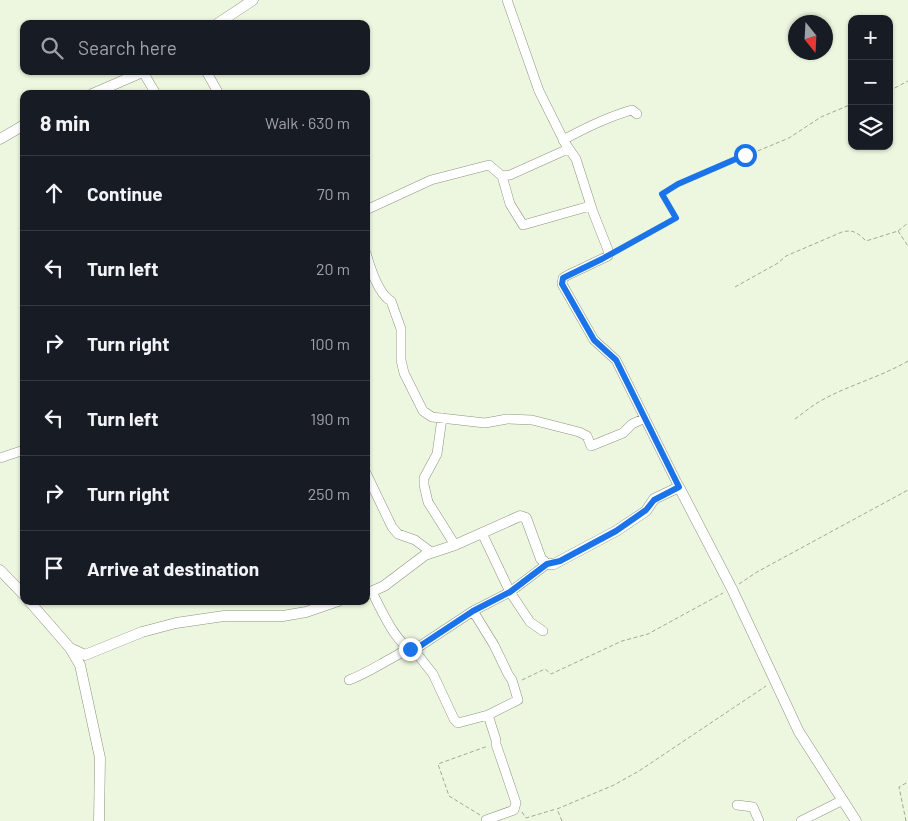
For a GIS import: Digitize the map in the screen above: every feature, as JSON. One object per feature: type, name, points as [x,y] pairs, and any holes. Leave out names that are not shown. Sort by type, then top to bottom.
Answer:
[{"type":"street","points":[[223,20],[252,0]]},
{"type":"street","points":[[502,176],[510,176],[568,149],[539,91],[507,0]]},
{"type":"street","points":[[101,90],[137,75]]},
{"type":"street","points":[[146,75],[154,90]]},
{"type":"street","points":[[208,75],[218,90]]},
{"type":"street","points":[[563,140],[616,115],[632,110],[637,114]]},
{"type":"street","points":[[0,138],[20,127]]},
{"type":"street","points":[[563,140],[576,159],[590,206],[602,231],[608,256],[563,278],[562,284],[594,340],[616,360],[732,589],[799,732],[856,821]]},
{"type":"street","points":[[370,208],[431,180],[489,165],[502,176],[510,204],[523,225],[590,206]]},
{"type":"street","points":[[370,266],[386,298],[392,301],[402,329],[400,360],[404,373],[423,411],[432,417],[485,423],[507,419],[532,420],[579,432],[587,436],[592,446],[624,433],[632,424],[645,418]]},
{"type":"street","points":[[442,418],[437,454],[424,478],[424,485],[428,502],[455,545]]},
{"type":"street","points":[[0,458],[20,451]]},
{"type":"street","points":[[370,481],[392,527],[398,534],[415,540],[431,552]]},
{"type":"street","points":[[350,680],[381,666],[473,611],[510,592],[547,564],[560,561],[598,542],[634,520],[654,500],[679,487]]},
{"type":"street","points":[[370,593],[384,586],[410,565],[431,552],[455,545],[520,516],[526,518],[542,559],[547,564]]},
{"type":"street","points":[[482,533],[510,592],[530,622],[543,631]]},
{"type":"street","points":[[0,570],[20,591]]},
{"type":"street","points":[[370,594],[396,635],[433,674],[442,696],[454,719],[458,722],[488,715],[518,700],[512,680],[494,645],[473,611]]},
{"type":"street","points":[[32,605],[70,648],[80,665],[100,758],[98,821]]},
{"type":"street","points":[[70,648],[85,655],[142,632],[176,623],[224,616],[283,616],[306,612],[326,605]]},
{"type":"street","points":[[486,820],[514,810],[516,803],[488,715]]},
{"type":"street","points":[[801,821],[843,800]]},
{"type":"street","points":[[737,805],[753,806],[759,821]]},
{"type":"path","points":[[893,89],[908,81]]},
{"type":"path","points":[[608,256],[676,218],[662,194],[678,184],[789,138],[821,118],[850,105]]},
{"type":"path","points":[[735,287],[778,264],[786,256],[842,232],[850,230],[856,232],[866,241],[892,231],[898,231],[908,223]]},
{"type":"path","points":[[898,231],[908,246]]},
{"type":"path","points":[[795,419],[816,403],[889,372],[908,361]]},
{"type":"path","points":[[512,680],[519,682],[545,669],[551,674],[622,641],[648,634],[908,490]]},
{"type":"path","points":[[516,803],[526,818],[556,809],[614,785],[639,771],[775,680]]},
{"type":"path","points":[[486,820],[449,796],[438,764],[496,744]]},
{"type":"path","points":[[906,821],[899,787],[908,782]]},
{"type":"path","points":[[556,809],[562,821]]},
{"type":"route","points":[[410,649],[414,650],[473,611],[510,592],[547,564],[554,564],[598,542],[634,520],[654,500],[679,487],[616,360],[594,340],[562,284],[563,278],[602,259],[676,218],[662,194],[678,184],[745,155]]}]
